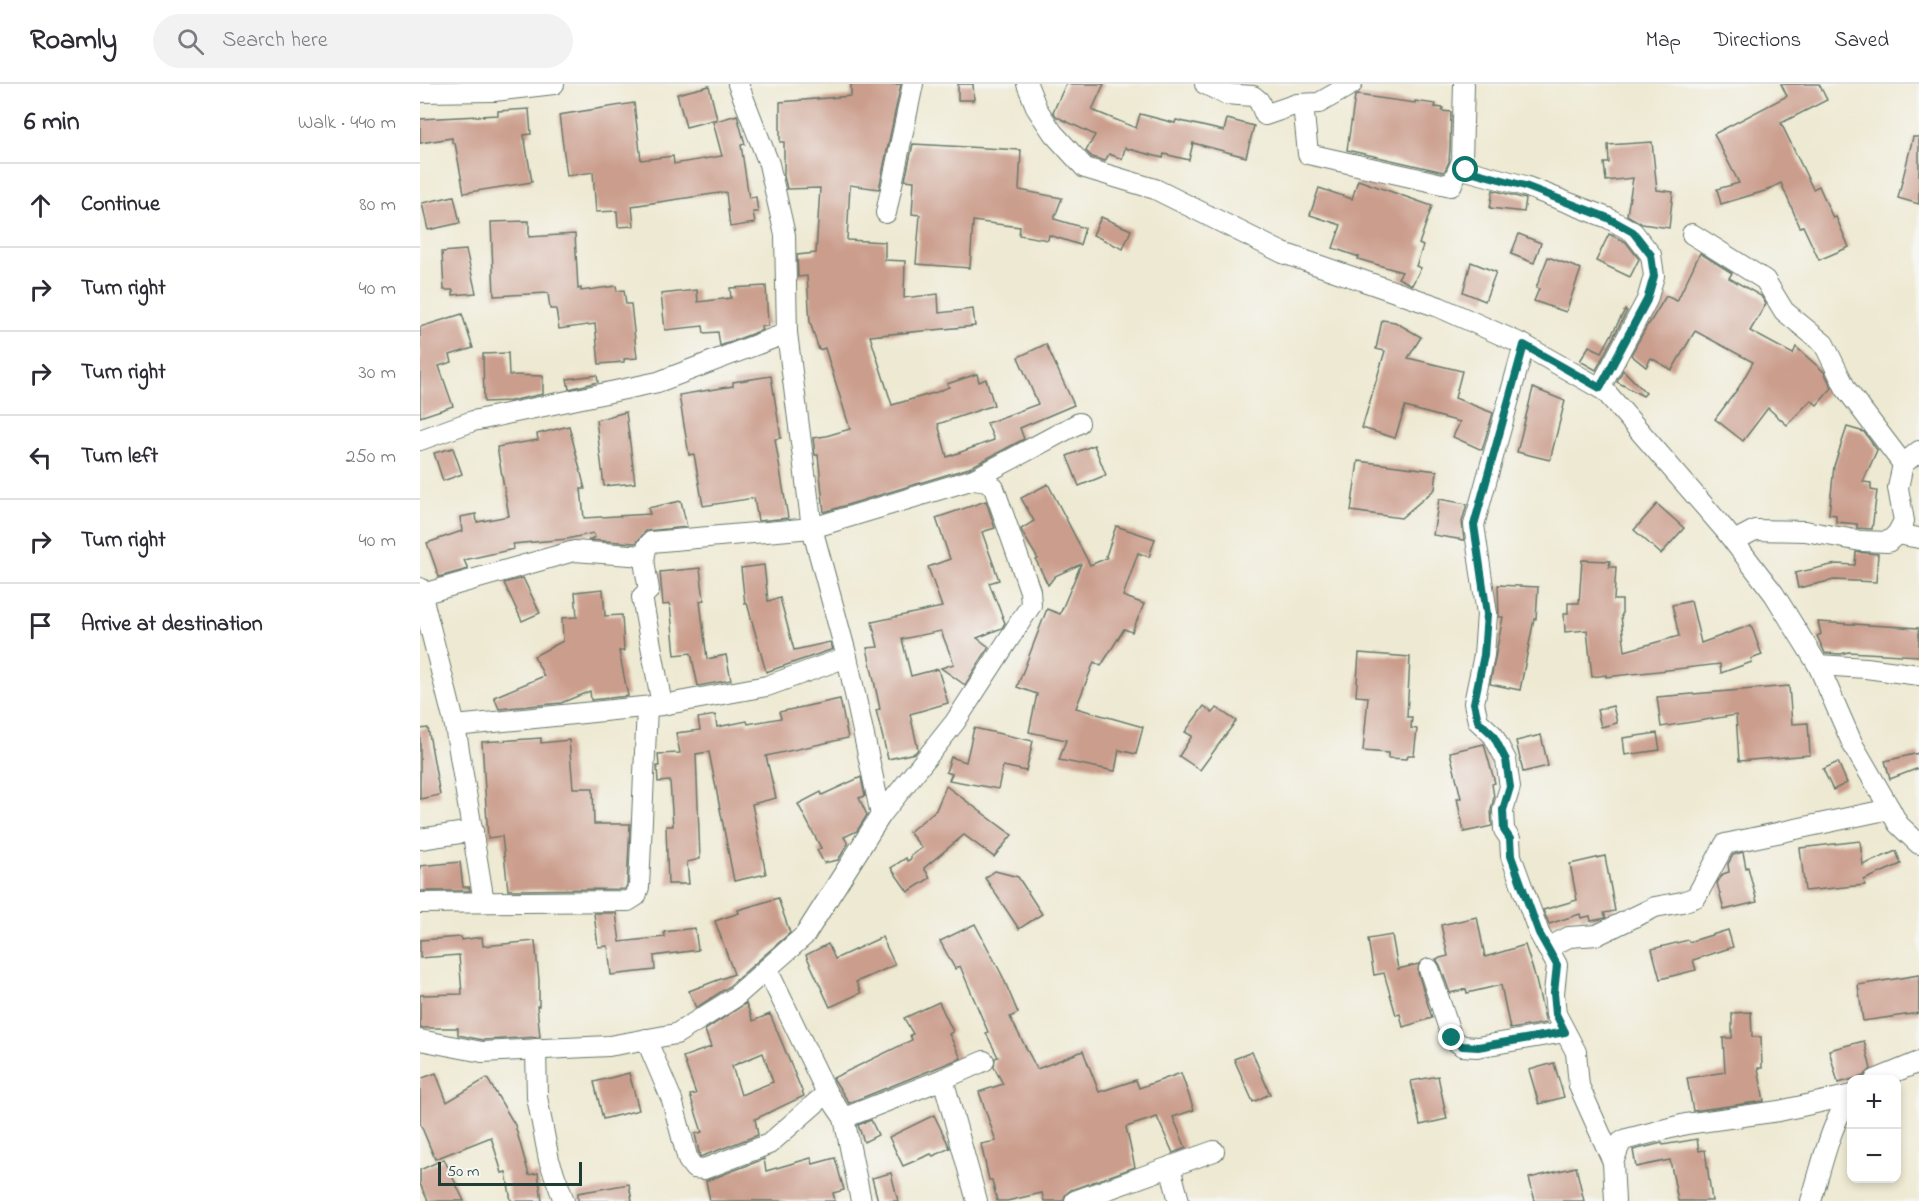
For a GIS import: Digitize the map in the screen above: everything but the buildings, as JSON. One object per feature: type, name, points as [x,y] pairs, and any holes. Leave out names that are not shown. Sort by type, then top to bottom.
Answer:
[{"type":"street","points":[[420,92],[494,91],[554,84]]},
{"type":"street","points":[[738,84],[769,164],[785,235],[786,333],[812,528],[847,657],[881,815]]},
{"type":"street","points":[[886,213],[913,84]]},
{"type":"street","points":[[1027,84],[1037,109],[1053,133],[1084,168],[1155,189],[1283,253],[1439,307],[1524,345],[1605,391],[1734,541],[1774,594],[1818,664],[1853,745],[1898,824],[1919,844]]},
{"type":"street","points":[[1205,84],[1225,94],[1253,96],[1259,100],[1264,114],[1268,115],[1300,104],[1319,103],[1352,84]]},
{"type":"street","points":[[1300,104],[1308,154],[1451,186],[1462,161],[1464,84]]},
{"type":"street","points":[[1462,161],[1466,170],[1525,186],[1608,218],[1633,232],[1651,255],[1654,276],[1647,300],[1600,388]]},
{"type":"street","points":[[1692,234],[1765,280],[1784,311],[1824,344],[1846,389],[1903,464]]},
{"type":"street","points":[[420,440],[473,421],[658,382],[786,333]]},
{"type":"street","points":[[1524,345],[1474,525],[1487,614],[1484,655],[1474,703],[1478,721],[1493,735],[1506,760],[1510,787],[1503,810],[1504,830],[1510,839],[1511,856],[1539,933],[1557,965],[1554,993],[1556,1014],[1576,1052],[1579,1086],[1613,1161],[1615,1201]]},
{"type":"street","points":[[420,903],[628,901],[636,896],[639,887],[654,706],[642,597],[649,590],[644,556],[646,547],[651,542],[812,528],[974,479],[1079,423]]},
{"type":"street","points":[[1734,541],[1755,530],[1805,531],[1861,541],[1888,542],[1897,534],[1904,521],[1898,488],[1903,464],[1919,451]]},
{"type":"street","points":[[420,1040],[482,1052],[609,1046],[676,1034],[734,998],[804,935],[881,815],[955,722],[1031,605],[1030,591],[994,488],[987,481],[974,479]]},
{"type":"street","points":[[1897,534],[1919,538]]},
{"type":"street","points":[[484,902],[455,726],[421,591],[574,551],[644,556]]},
{"type":"street","points":[[455,726],[654,706],[767,686],[847,657]]},
{"type":"street","points":[[1818,664],[1919,675]]},
{"type":"street","points":[[1547,948],[1569,937],[1597,935],[1655,907],[1682,903],[1696,897],[1725,844],[1890,809]]},
{"type":"street","points":[[420,838],[473,831]]},
{"type":"street","points":[[767,969],[827,1093],[844,1118],[861,1201]]},
{"type":"street","points":[[1429,969],[1452,1038],[1462,1046],[1478,1047],[1565,1032]]},
{"type":"street","points":[[646,1039],[672,1100],[688,1160],[694,1168],[704,1169],[769,1144],[827,1093]]},
{"type":"street","points":[[536,1049],[537,1097],[549,1160],[564,1201]]},
{"type":"street","points":[[844,1118],[984,1061]]},
{"type":"street","points":[[1887,1075],[1919,1062]]},
{"type":"street","points":[[943,1079],[977,1201]]},
{"type":"street","points":[[1613,1161],[1620,1142],[1627,1139],[1686,1124],[1779,1111],[1847,1097]]},
{"type":"street","points":[[1811,1201],[1832,1133],[1847,1101]]},
{"type":"street","points":[[1080,1200],[1214,1151]]},
{"type":"street","points":[[1170,1167],[1179,1201]]},
{"type":"route","points":[[1452,1038],[1462,1046],[1478,1047],[1565,1032],[1556,1014],[1554,993],[1557,965],[1539,933],[1511,856],[1510,839],[1504,830],[1503,810],[1510,787],[1506,760],[1493,735],[1478,721],[1474,703],[1484,655],[1487,614],[1474,525],[1502,431],[1524,345],[1600,388],[1647,300],[1654,276],[1651,255],[1633,232],[1608,218],[1525,186],[1466,170]]}]
